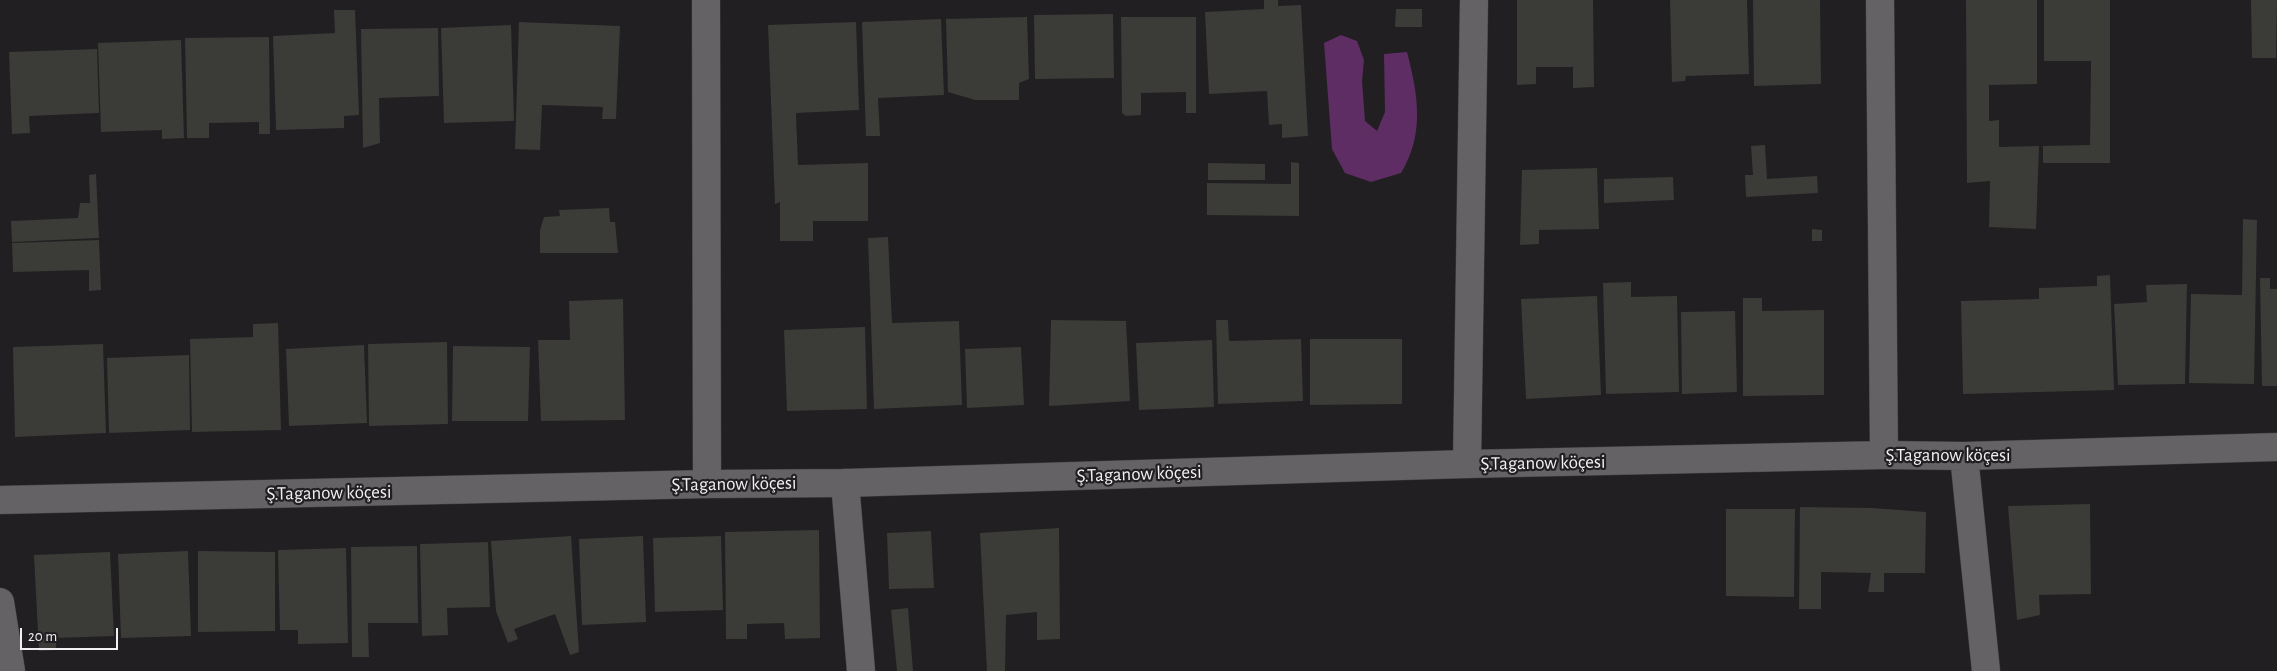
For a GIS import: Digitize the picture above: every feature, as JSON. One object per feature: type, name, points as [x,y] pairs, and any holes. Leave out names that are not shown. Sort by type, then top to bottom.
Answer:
[{"type":"street","points":[[706,0],[706,484]]},
{"type":"street","points":[[1467,464],[1474,0]]},
{"type":"street","points":[[1880,0],[1884,455]]},
{"type":"street","name":"Ş.Taganow köçesi","points":[[0,500],[706,484],[845,483],[1467,464],[1884,455],[1964,456],[2277,448]]},
{"type":"street","points":[[1964,456],[1986,671]]},
{"type":"street","points":[[845,483],[861,671]]},
{"type":"street","points":[[0,602],[11,671]]},
{"type":"shaded area","points":[[1341,35],[1357,41],[1364,60],[1362,81],[1365,121],[1377,131],[1385,112],[1384,54],[1407,52],[1414,83],[1417,114],[1414,144],[1401,173],[1371,182],[1345,173],[1332,149],[1324,43]]},
{"type":"building","points":[[1264,0],[1278,0],[1278,6],[1301,5],[1308,136],[1282,138],[1282,124],[1269,125],[1267,91],[1209,94],[1205,12],[1264,9]]},
{"type":"building","points":[[1517,0],[1593,0],[1594,87],[1573,88],[1573,67],[1536,67],[1536,84],[1517,85]]},
{"type":"building","points":[[1670,0],[1747,0],[1749,74],[1686,76],[1685,81],[1672,82]]},
{"type":"building","points":[[1753,0],[1820,0],[1821,84],[1754,86]]},
{"type":"building","points":[[1966,0],[2037,0],[2037,84],[1989,85],[1989,121],[1999,120],[1999,147],[2039,146],[2036,229],[1989,227],[1990,181],[1967,183]]},
{"type":"building","points":[[2044,0],[2110,0],[2110,163],[2043,163],[2043,146],[2090,145],[2091,61],[2044,61]]},
{"type":"building","points":[[2251,0],[2277,0],[2276,58],[2252,58]]},
{"type":"building","points":[[1396,9],[1422,9],[1422,27],[1395,27]]},
{"type":"building","points":[[334,10],[355,10],[359,115],[344,116],[344,128],[276,130],[273,36],[335,33]]},
{"type":"building","points":[[1113,14],[1114,78],[1035,79],[1034,15]]},
{"type":"building","points":[[1027,17],[1029,79],[1019,83],[1019,100],[975,100],[948,92],[946,19]]},
{"type":"building","points":[[1121,17],[1196,17],[1196,113],[1186,113],[1186,92],[1141,93],[1141,115],[1126,116],[1122,113]]},
{"type":"building","points":[[941,19],[944,95],[878,98],[880,136],[866,136],[862,22]]},
{"type":"building","points":[[519,22],[620,26],[616,119],[602,119],[603,107],[542,105],[540,150],[515,149]]},
{"type":"building","points":[[856,22],[859,110],[796,113],[798,165],[868,163],[868,221],[813,221],[813,241],[780,241],[780,202],[775,204],[768,25]]},
{"type":"building","points":[[511,25],[514,121],[444,123],[441,28]]},
{"type":"building","points":[[438,28],[439,96],[379,98],[380,143],[363,148],[361,29]]},
{"type":"building","points":[[269,37],[270,134],[259,134],[259,122],[209,123],[209,138],[187,138],[185,38]]},
{"type":"building","points":[[181,40],[184,138],[162,139],[162,130],[101,132],[98,43]]},
{"type":"building","points":[[97,49],[99,113],[29,116],[30,133],[12,134],[9,52]]},
{"type":"building","points":[[1765,145],[1767,179],[1817,176],[1818,193],[1746,197],[1745,175],[1753,175],[1751,146]]},
{"type":"building","points":[[1291,162],[1299,163],[1299,216],[1207,215],[1207,183],[1291,184]]},
{"type":"building","points":[[1208,163],[1265,164],[1265,180],[1208,180]]},
{"type":"building","points":[[1597,168],[1599,229],[1539,230],[1539,244],[1520,245],[1522,170]]},
{"type":"building","points":[[96,174],[99,238],[12,242],[11,221],[78,218],[80,203],[90,203],[89,175]]},
{"type":"building","points":[[1673,177],[1674,200],[1604,203],[1604,179]]},
{"type":"building","points":[[609,208],[610,222],[615,222],[618,253],[540,253],[540,230],[544,217],[560,216],[559,210]]},
{"type":"building","points":[[2243,219],[2257,220],[2254,384],[2189,383],[2191,294],[2242,295]]},
{"type":"building","points":[[1812,229],[1822,230],[1822,241],[1812,241]]},
{"type":"building","points":[[888,237],[892,323],[959,321],[962,405],[874,409],[868,238]]},
{"type":"building","points":[[99,240],[101,290],[89,291],[89,270],[13,272],[12,243]]},
{"type":"building","points":[[2110,275],[2114,390],[1963,394],[1961,301],[2039,299],[2039,288],[2097,286],[2097,276]]},
{"type":"building","points":[[2260,278],[2270,278],[2270,289],[2277,289],[2277,386],[2262,386]]},
{"type":"building","points":[[1631,282],[1631,297],[1677,296],[1679,392],[1606,394],[1603,283]]},
{"type":"building","points":[[2187,284],[2185,384],[2118,385],[2114,304],[2147,302],[2146,285]]},
{"type":"building","points":[[1597,296],[1601,395],[1526,399],[1521,299]]},
{"type":"building","points":[[1743,298],[1762,298],[1762,311],[1824,310],[1824,395],[1743,396]]},
{"type":"building","points":[[623,299],[625,420],[541,421],[538,340],[570,340],[569,301]]},
{"type":"building","points":[[1735,311],[1737,392],[1682,394],[1681,312]]},
{"type":"building","points":[[1051,320],[1126,321],[1130,401],[1049,406]]},
{"type":"building","points":[[1216,320],[1228,320],[1229,341],[1301,339],[1303,401],[1218,404]]},
{"type":"building","points":[[278,323],[281,430],[192,432],[190,339],[253,337],[253,324]]},
{"type":"building","points":[[865,327],[867,409],[787,411],[784,330]]},
{"type":"building","points":[[1310,339],[1402,339],[1402,404],[1310,405]]},
{"type":"building","points":[[1212,340],[1214,407],[1139,410],[1136,343]]},
{"type":"building","points":[[447,342],[448,424],[369,426],[368,344]]},
{"type":"building","points":[[103,344],[106,433],[15,437],[13,347]]},
{"type":"building","points":[[364,345],[367,423],[289,426],[286,349]]},
{"type":"building","points":[[453,346],[530,347],[528,421],[452,421]]},
{"type":"building","points":[[1021,347],[1024,405],[967,408],[965,349]]},
{"type":"building","points":[[189,355],[190,430],[109,433],[107,358]]},
{"type":"building","points":[[2090,504],[2091,594],[2039,595],[2040,615],[2017,620],[2008,506]]},
{"type":"building","points":[[1800,507],[1872,508],[1926,512],[1925,573],[1884,573],[1884,592],[1868,592],[1871,573],[1821,572],[1821,609],[1799,609]]},
{"type":"building","points":[[1726,509],[1795,509],[1794,597],[1726,596]]},
{"type":"building","points":[[1059,528],[1060,639],[1037,640],[1037,612],[1006,615],[1005,671],[987,671],[980,533]]},
{"type":"building","points":[[819,530],[820,638],[785,639],[784,623],[747,624],[747,639],[726,639],[725,532]]},
{"type":"building","points":[[931,531],[934,588],[889,589],[887,533]]},
{"type":"building","points":[[571,536],[579,652],[570,655],[555,614],[514,629],[518,639],[508,643],[496,611],[491,541]]},
{"type":"building","points":[[643,536],[646,622],[582,625],[579,539]]},
{"type":"building","points":[[721,536],[723,610],[655,612],[653,538]]},
{"type":"building","points":[[488,542],[490,607],[447,608],[448,635],[422,636],[420,544]]},
{"type":"building","points":[[417,546],[418,623],[368,623],[369,657],[352,657],[351,547]]},
{"type":"building","points":[[346,548],[348,643],[298,644],[298,630],[280,630],[278,550]]},
{"type":"building","points":[[188,551],[191,636],[121,638],[118,554]]},
{"type":"building","points":[[198,551],[275,552],[275,631],[198,632]]},
{"type":"building","points":[[110,552],[114,636],[56,638],[56,650],[39,651],[34,555]]},
{"type":"building","points":[[908,608],[913,671],[897,671],[891,610]]}]
